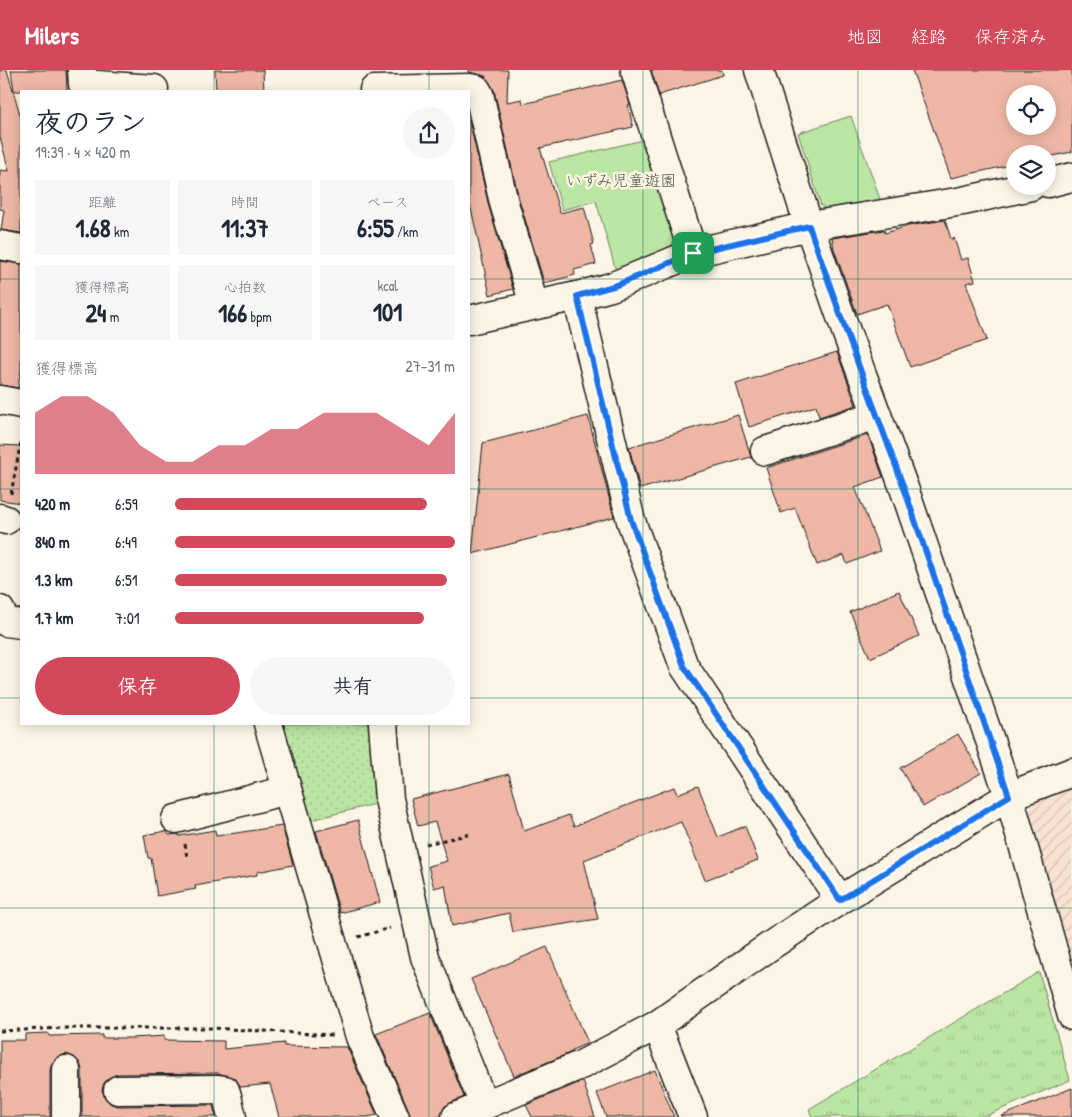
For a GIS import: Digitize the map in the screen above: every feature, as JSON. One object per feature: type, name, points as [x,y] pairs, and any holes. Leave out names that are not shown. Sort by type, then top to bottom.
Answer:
[{"type":"street","points":[[82,70],[82,84],[154,88],[153,90]]},
{"type":"street","points":[[635,70],[693,253]]},
{"type":"street","points":[[759,70],[809,226],[908,497],[1009,796],[1072,1016]]},
{"type":"street","points":[[374,84],[476,89],[479,94],[504,203],[534,305]]},
{"type":"street","points":[[1056,180],[1072,177]]},
{"type":"street","points":[[470,320],[617,285],[693,253],[809,226],[963,201],[1006,192]]},
{"type":"street","points":[[0,245],[20,249]]},
{"type":"street","points":[[577,296],[631,520],[684,666],[840,900]]},
{"type":"street","points":[[0,400],[20,404]]},
{"type":"street","points":[[765,451],[877,416]]},
{"type":"street","points":[[0,610],[6,622],[20,624]]},
{"type":"street","points":[[268,725],[360,1037],[395,1117]]},
{"type":"street","points":[[383,725],[389,798],[425,957],[484,1105]]},
{"type":"street","points":[[456,1117],[583,1064],[657,1025],[840,900],[1009,796],[1072,772]]},
{"type":"street","points":[[176,819],[287,790]]},
{"type":"street","points":[[657,1025],[693,1117]]},
{"type":"street","points":[[66,1070],[66,1117]]},
{"type":"street","points":[[118,1090],[224,1090],[228,1096],[232,1117]]},
{"type":"path","points":[[401,850],[471,834]]},
{"type":"path","points":[[333,944],[417,920]]},
{"type":"path","points":[[0,1031],[65,1028],[210,1028],[360,1037]]},
{"type":"shaded area","points":[[1072,788],[1072,974],[1027,813],[1033,802]]},
{"type":"green space","points":[[851,116],[881,202],[829,210],[821,206],[798,133]]},
{"type":"green space","name":"いずみ児童遊園","points":[[643,140],[675,241],[669,249],[616,271],[596,201],[562,210],[549,162]]},
{"type":"green space","points":[[280,725],[374,725],[383,802],[307,821]]},
{"type":"green space","points":[[1039,972],[1070,1080],[983,1117],[812,1117],[809,1109]]},
{"type":"building","points":[[0,70],[7,70],[20,115],[20,233],[1,230],[4,210],[0,209],[0,170],[9,171],[0,137]]},
{"type":"building","points":[[11,70],[66,70],[67,90],[14,91]]},
{"type":"building","points":[[215,70],[263,70],[264,90],[216,90]]},
{"type":"building","points":[[469,70],[508,70],[507,102],[522,99],[523,104],[622,80],[630,104],[628,105],[633,127],[540,148],[560,213],[584,207],[594,244],[591,245],[596,264],[574,270],[575,275],[544,282],[519,199],[494,90],[485,76],[469,72]]},
{"type":"building","points":[[651,70],[722,70],[723,75],[659,95]]},
{"type":"building","points":[[912,70],[1072,70],[1072,152],[1056,155],[1056,145],[1006,145],[1006,166],[951,178]]},
{"type":"building","points":[[470,123],[489,207],[513,289],[490,295],[470,204]]},
{"type":"building","points":[[945,220],[951,239],[954,238],[961,260],[968,258],[975,281],[966,283],[987,340],[910,367],[887,304],[857,314],[834,249],[832,238],[884,230],[885,233],[908,226]]},
{"type":"building","points":[[0,261],[20,264],[20,376],[18,388],[0,385]]},
{"type":"building","points":[[837,352],[856,405],[819,417],[816,406],[749,427],[736,384]]},
{"type":"building","points":[[738,415],[751,457],[640,489],[629,447]]},
{"type":"building","points":[[588,416],[614,517],[472,554],[483,443]]},
{"type":"building","points":[[868,435],[883,477],[855,487],[880,551],[847,564],[844,555],[817,565],[795,508],[781,513],[766,468]]},
{"type":"building","points":[[0,445],[20,446],[20,503],[0,500]]},
{"type":"building","points":[[899,591],[919,636],[870,658],[850,612]]},
{"type":"building","points":[[958,734],[981,773],[923,807],[900,768]]},
{"type":"building","points":[[509,774],[524,831],[569,815],[574,826],[674,787],[677,794],[698,786],[718,837],[745,826],[758,860],[705,880],[681,822],[584,860],[598,919],[513,932],[509,913],[452,926],[445,885],[434,888],[428,866],[447,861],[435,822],[418,826],[411,799]]},
{"type":"building","points":[[358,820],[380,902],[340,913],[316,831]]},
{"type":"building","points":[[282,826],[293,865],[257,872],[257,875],[195,886],[196,889],[157,896],[151,858],[148,858],[144,835],[166,831],[169,835],[179,834],[179,836],[215,830],[216,836]]},
{"type":"building","points":[[547,947],[588,1043],[572,1050],[572,1052],[514,1076],[471,979]]},
{"type":"building","points":[[430,1013],[464,1097],[444,1107],[441,1117],[410,1117],[376,1034]]},
{"type":"building","points":[[48,1033],[49,1036],[102,1035],[102,1038],[132,1038],[164,1036],[164,1040],[224,1041],[224,1049],[284,1043],[284,1046],[347,1047],[377,1115],[368,1117],[279,1117],[270,1084],[241,1087],[235,1078],[218,1073],[118,1074],[110,1077],[104,1083],[102,1090],[105,1098],[111,1104],[118,1106],[213,1105],[216,1117],[82,1117],[82,1070],[80,1063],[74,1057],[66,1054],[58,1057],[52,1063],[50,1070],[50,1117],[0,1117],[0,1040],[25,1040],[25,1034]]},
{"type":"building","points":[[655,1070],[674,1117],[606,1117],[597,1093]]},
{"type":"building","points":[[583,1081],[595,1117],[532,1117],[526,1105]]},
{"type":"building","points":[[1072,1088],[1072,1117],[1002,1117],[1002,1116]]},
{"type":"route","points":[[809,226],[904,488],[1009,796],[840,900],[684,666],[631,520],[577,296],[617,285],[693,253],[809,226]]}]
